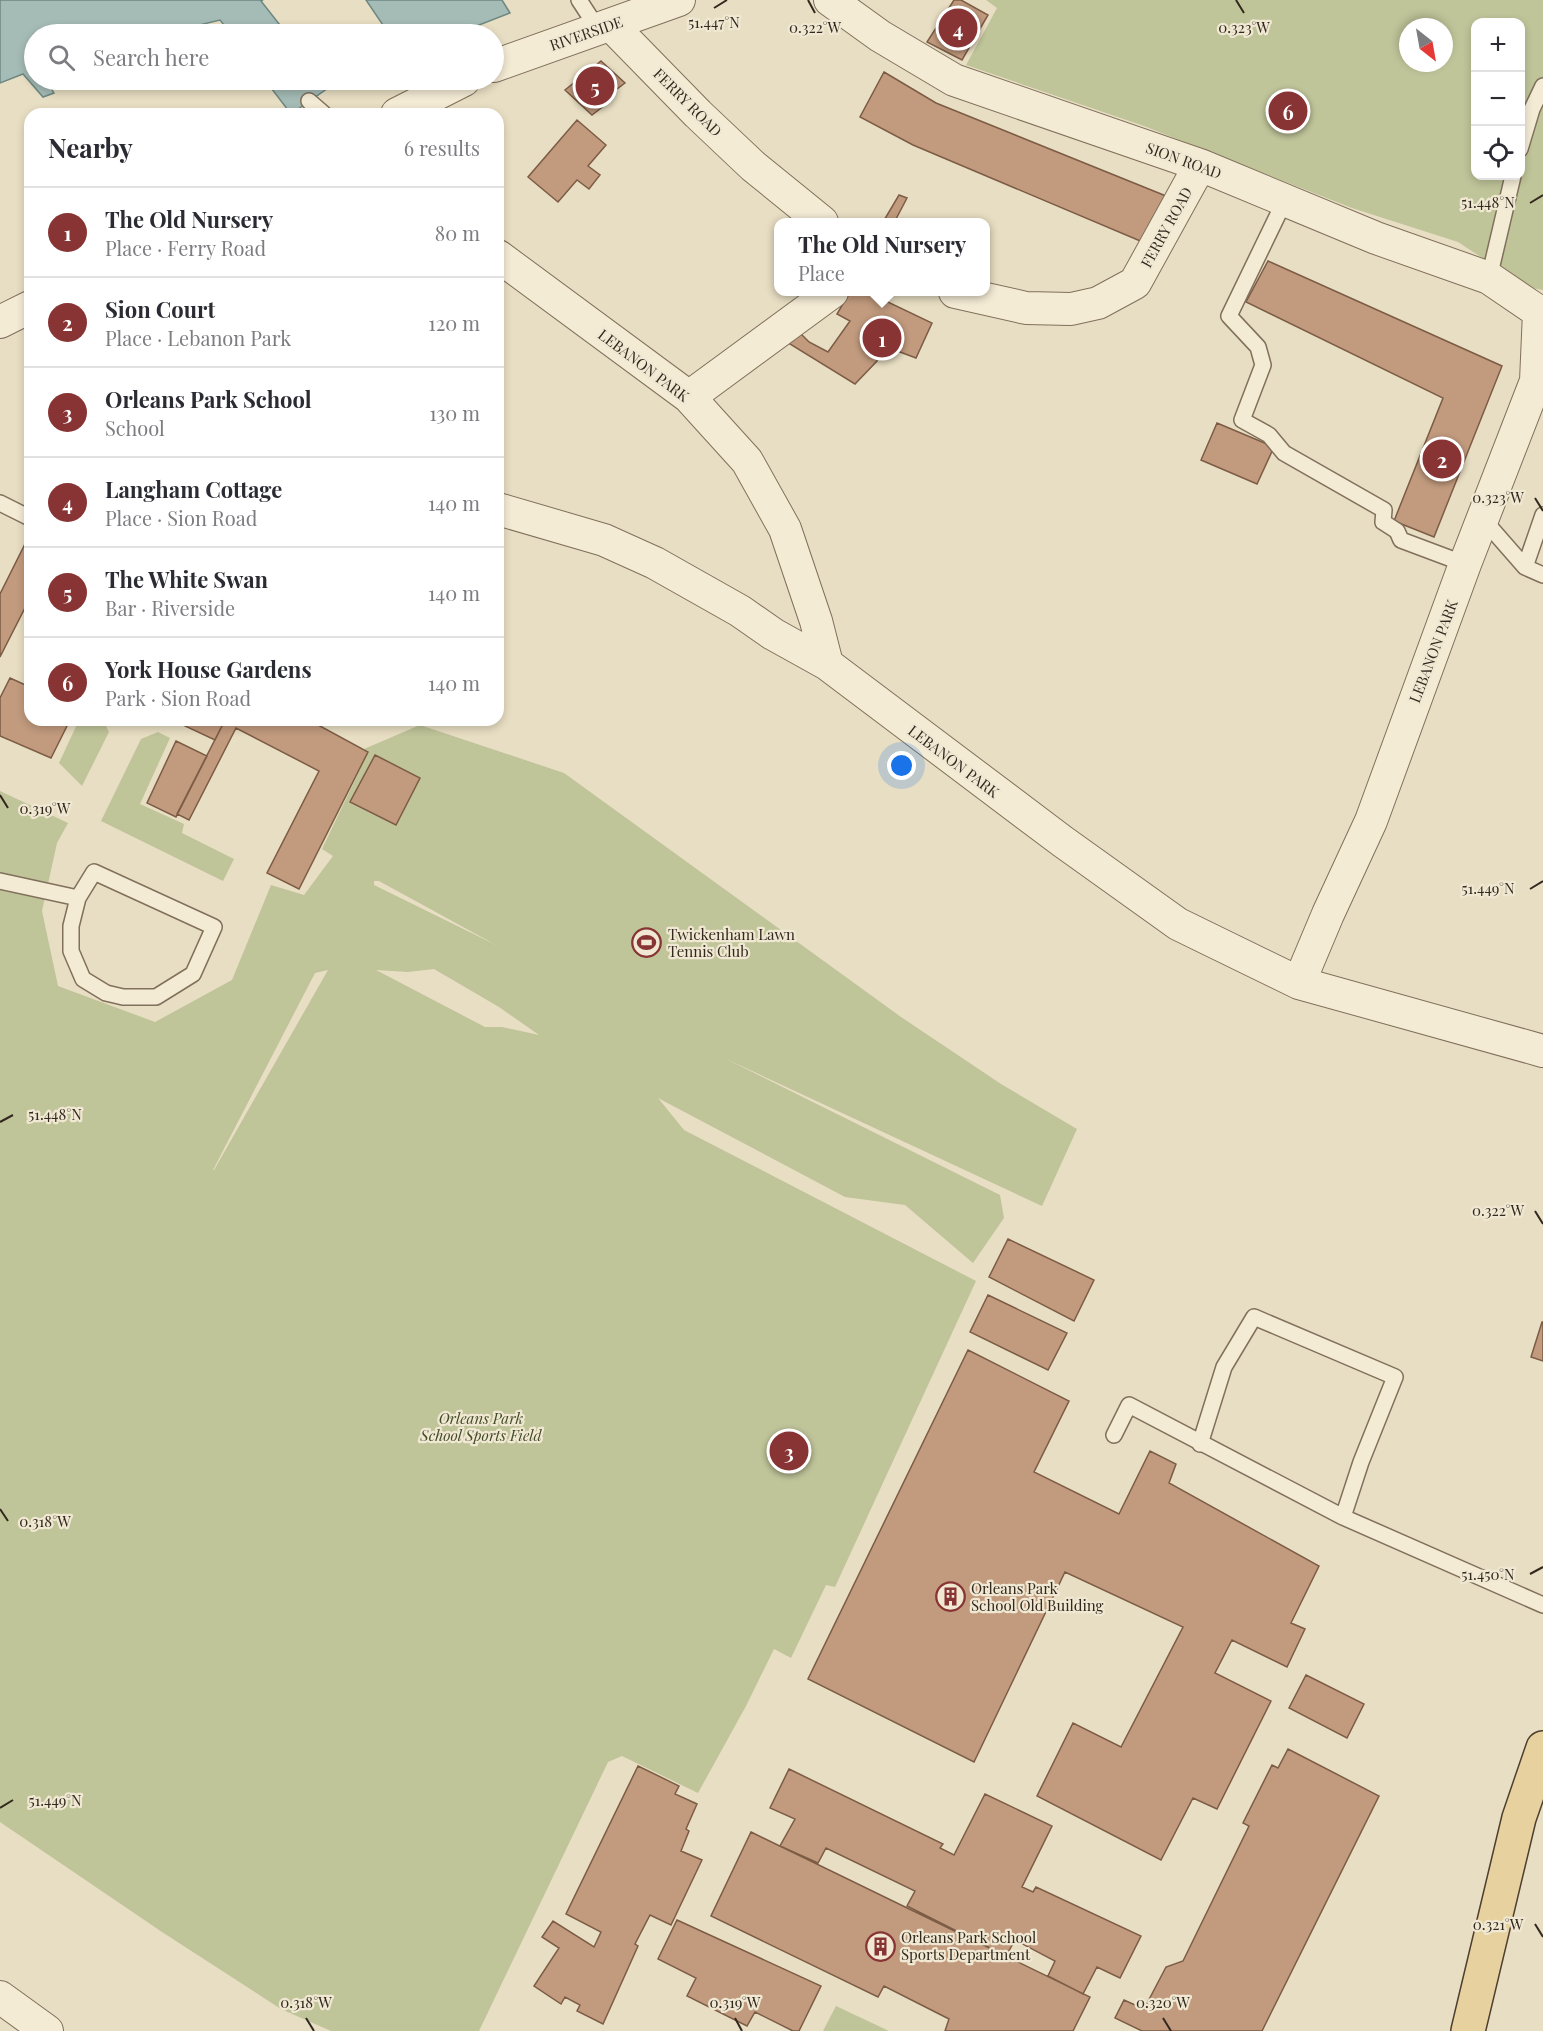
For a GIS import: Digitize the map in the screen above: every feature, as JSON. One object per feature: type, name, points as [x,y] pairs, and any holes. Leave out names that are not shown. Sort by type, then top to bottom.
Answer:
[{"type":"main road","points":[[1468,2031],[1520,1818],[1543,1748]]},
{"type":"street","name":"RIVERSIDE","points":[[504,62],[679,0]]},
{"type":"street","name":"SION ROAD","points":[[830,0],[879,36],[954,80],[1200,165],[1376,238],[1489,278],[1542,313]]},
{"type":"street","name":"FERRY ROAD","points":[[604,27],[753,166],[817,218]]},
{"type":"street","points":[[409,108],[444,90]]},
{"type":"street","name":"FERRY ROAD","points":[[976,296],[1026,308],[1071,309],[1098,303],[1135,283],[1200,165]]},
{"type":"street","name":"LEBANON PARK","points":[[504,260],[689,397],[747,461],[785,530],[816,621],[827,664]]},
{"type":"street","points":[[689,397],[824,296]]},
{"type":"street","points":[[0,322],[24,310]]},
{"type":"street","name":"LEBANON PARK","points":[[1299,983],[1371,821],[1465,564],[1536,381],[1542,313]]},
{"type":"street","name":"LEBANON PARK","points":[[504,511],[604,540],[655,563],[827,664],[1062,841],[1178,924],[1299,983],[1543,1051]]},
{"type":"street","points":[[0,1997],[46,2031]]},
{"type":"lane","points":[[579,0],[604,27]]},
{"type":"lane","points":[[1525,134],[1532,109],[1543,86]]},
{"type":"lane","points":[[309,100],[318,108]]},
{"type":"lane","points":[[1489,278],[1512,180]]},
{"type":"lane","points":[[1285,200],[1228,316],[1258,347],[1263,365],[1242,420],[1269,435],[1284,453],[1384,510],[1383,522],[1397,531],[1401,540],[1465,564]]},
{"type":"lane","points":[[0,503],[24,515]]},
{"type":"lane","points":[[1525,567],[1543,515]]},
{"type":"lane","points":[[1483,519],[1525,567],[1543,575]]},
{"type":"lane","points":[[94,872],[214,927],[193,974],[156,997],[123,997],[106,993],[83,979],[71,951],[71,926],[78,898],[94,872]]},
{"type":"lane","points":[[0,881],[78,898]]},
{"type":"lane","points":[[1200,1444],[1224,1367],[1254,1317],[1395,1377],[1361,1462],[1343,1516]]},
{"type":"lane","points":[[1114,1435],[1129,1406],[1343,1516],[1543,1605]]},
{"type":"green space","points":[[986,0],[1543,0],[1543,290],[1527,287],[1458,242],[1352,208],[1144,126],[966,65],[997,8]]},
{"type":"green space","points":[[76,726],[106,726],[109,732],[82,786],[59,763]]},
{"type":"green space","name":"Orleans Park School Sports Field","points":[[418,726],[423,726],[564,773],[901,1017],[1001,1084],[1077,1129],[1042,1206],[724,1058],[1000,1195],[1004,1218],[973,1263],[905,1205],[845,1197],[658,1098],[684,1130],[976,1281],[835,1587],[826,1585],[791,1658],[774,1649],[746,1706],[698,1793],[622,1756],[608,1762],[479,2031],[331,2031],[281,2009],[162,1932],[0,1822],[0,791],[68,823],[57,843],[42,911],[58,986],[155,1022],[232,980],[271,885],[304,895],[333,856],[322,849],[368,753],[364,749]],"holes":[[[374,881],[379,881],[496,945],[374,885]],[[434,969],[499,1007],[539,1035],[502,1027],[485,1027],[376,970],[408,972]],[[328,970],[214,1170],[213,1170],[315,973]]]},
{"type":"green space","points":[[158,732],[170,738],[140,804],[184,824],[182,833],[234,859],[223,881],[101,821],[141,739]]},
{"type":"green space","points":[[836,2006],[889,2031],[823,2031]]},
{"type":"water","points":[[0,0],[263,0],[261,1],[279,24],[223,24],[220,20],[203,24],[24,24],[24,75],[0,83]]},
{"type":"water","points":[[366,0],[502,0],[510,13],[482,24],[382,24]]},
{"type":"water","points":[[37,90],[52,90],[54,93],[43,97]]},
{"type":"water","points":[[273,90],[325,90],[300,108],[286,108]]},
{"type":"building","points":[[954,0],[961,0],[988,15],[962,60],[927,42]]},
{"type":"building","points":[[601,61],[625,83],[601,101],[605,105],[592,115],[565,90]]},
{"type":"building","points":[[884,72],[936,103],[1166,196],[1145,243],[913,145],[860,117]]},
{"type":"building","points":[[577,120],[606,145],[588,166],[600,175],[589,189],[577,180],[558,202],[528,177]]},
{"type":"building","points":[[899,195],[907,198],[897,218],[885,218]]},
{"type":"building","points":[[1268,261],[1502,366],[1434,537],[1394,521],[1443,398],[1246,302]]},
{"type":"building","points":[[848,296],[875,296],[932,323],[916,358],[884,346],[877,361],[855,384],[785,341],[797,330],[809,342],[828,352],[850,321],[837,314]]},
{"type":"building","points":[[1217,423],[1274,447],[1257,484],[1201,460]]},
{"type":"building","points":[[24,546],[24,610],[0,657],[0,594]]},
{"type":"building","points":[[10,678],[24,684],[24,726],[67,726],[51,758],[0,736],[0,698]]},
{"type":"building","points":[[185,726],[222,726],[215,740]]},
{"type":"building","points":[[222,726],[320,726],[368,752],[299,889],[267,873],[319,771],[236,728],[189,820],[177,814]]},
{"type":"building","points":[[176,741],[207,756],[176,817],[147,803]]},
{"type":"building","points":[[375,755],[420,778],[396,825],[350,802]]},
{"type":"building","points":[[1008,1239],[1094,1280],[1074,1321],[989,1277]]},
{"type":"building","points":[[988,1295],[1067,1333],[1048,1370],[970,1332]]},
{"type":"building","points":[[1543,1322],[1543,1361],[1531,1357]]},
{"type":"building","name":"Orleans Park School Old Building","points":[[968,1350],[1069,1401],[1034,1472],[1119,1514],[1150,1451],[1176,1464],[1169,1483],[1319,1566],[1291,1623],[1305,1629],[1287,1667],[1232,1640],[1215,1673],[1271,1701],[1217,1809],[1193,1798],[1161,1860],[1037,1796],[1073,1723],[1121,1747],[1183,1627],[1065,1572],[974,1762],[808,1679]]},
{"type":"building","points":[[1306,1675],[1364,1704],[1347,1738],[1289,1708]]},
{"type":"building","points":[[1288,1749],[1379,1796],[1262,2031],[1142,2031],[1115,2018],[1124,2000],[1144,2009],[1166,1967],[1183,1961],[1249,1826],[1243,1823],[1272,1765],[1278,1768]]},
{"type":"building","points":[[638,1766],[679,1786],[675,1794],[697,1804],[686,1829],[689,1831],[681,1851],[702,1860],[671,1925],[650,1915],[635,1944],[638,1946],[603,2024],[577,2011],[580,2005],[565,1997],[561,2004],[534,1986],[559,1948],[542,1937],[553,1921],[594,1947],[601,1932],[566,1914]]},
{"type":"building","points":[[789,1769],[943,1844],[940,1848],[954,1855],[985,1794],[1052,1826],[1022,1887],[1033,1892],[1036,1887],[1141,1936],[1120,1978],[1097,1967],[1083,1994],[1048,1976],[1055,1961],[1015,1940],[1006,1956],[907,1906],[915,1891],[826,1848],[818,1863],[780,1846],[795,1819],[770,1808]]},
{"type":"building","name":"Orleans Park School Sports Department","points":[[751,1832],[1090,1997],[1073,2031],[945,2031],[949,2019],[884,1986],[878,1997],[711,1916]]},
{"type":"building","points":[[677,1920],[821,1986],[799,2031],[793,2031],[755,2012],[747,2026],[687,1996],[696,1978],[658,1959]]},
{"type":"place","name":"Langham Cottage","points":[[958,28]]},
{"type":"place","name":"The White Swan","points":[[595,86]]},
{"type":"place","name":"York House Gardens","points":[[1288,111]]},
{"type":"place","name":"The Old Nursery","points":[[882,338]]},
{"type":"place","name":"Sion Court","points":[[1442,459]]},
{"type":"place","name":"Twickenham Lawn Tennis Club","points":[[647,943]]},
{"type":"place","name":"Orleans Park School","points":[[789,1451]]},
{"type":"place","name":"Orleans Park School Old Building","points":[[950,1597]]},
{"type":"place","name":"Orleans Park School Sports Department","points":[[880,1946]]}]
